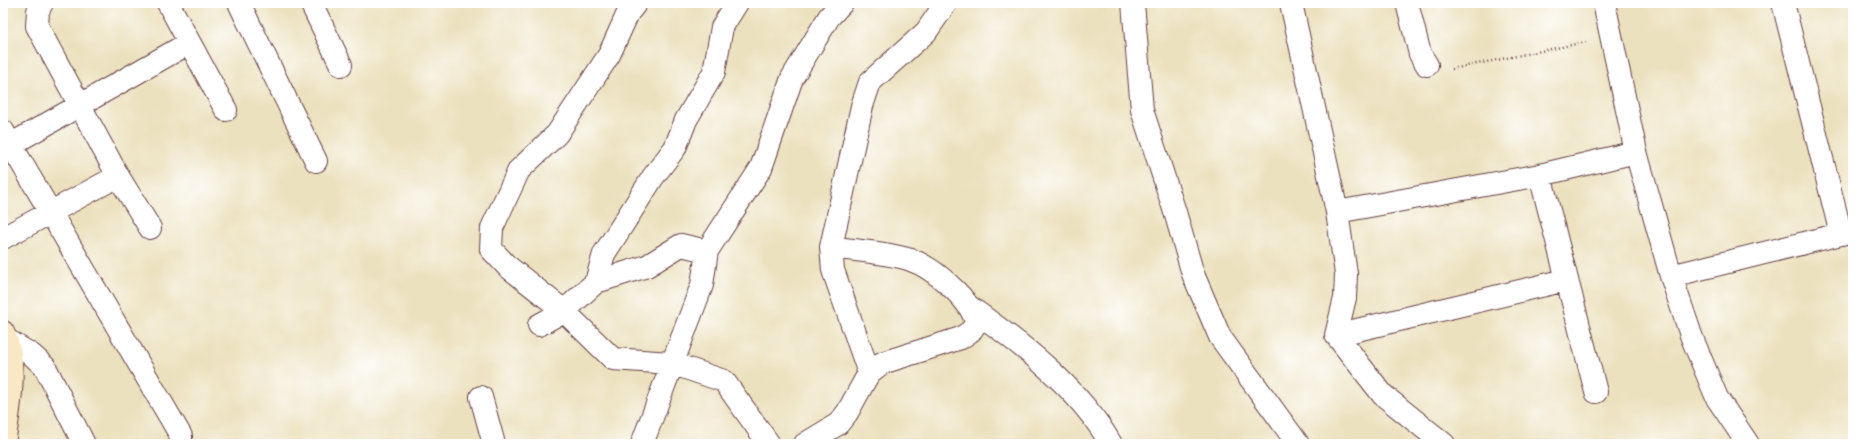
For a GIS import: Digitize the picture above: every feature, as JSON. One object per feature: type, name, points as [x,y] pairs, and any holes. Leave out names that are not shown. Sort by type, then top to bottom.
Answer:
[{"type":"street","points":[[42,3],[38,11],[37,26],[118,176],[150,228]]},
{"type":"street","points":[[168,3],[226,110]]},
{"type":"street","points":[[239,3],[316,161]]},
{"type":"street","points":[[311,3],[341,65]]},
{"type":"street","points":[[596,282],[604,254],[653,177],[675,148],[686,120],[714,72],[722,27],[737,3]]},
{"type":"street","points":[[641,444],[702,285],[707,251],[761,168],[792,78],[829,17],[842,3]]},
{"type":"street","points":[[869,374],[833,270],[831,247],[862,106],[870,82],[926,32],[946,3]]},
{"type":"street","points":[[1133,3],[1142,110],[1175,212],[1193,274],[1220,337],[1298,444]]},
{"type":"street","points":[[1291,3],[1337,212],[1346,274],[1345,298],[1336,335]]},
{"type":"street","points":[[1407,3],[1420,54],[1427,65]]},
{"type":"street","points":[[1604,3],[1636,152],[1671,276],[1692,338],[1717,398],[1748,444]]},
{"type":"street","points":[[1671,276],[1847,232],[1783,3]]},
{"type":"street","points":[[627,6],[609,55],[557,134],[542,150],[519,170],[492,228],[491,249],[508,266],[564,311],[613,360],[671,363],[724,381],[769,444]]},
{"type":"street","points":[[181,444],[181,436],[50,212],[6,142],[80,104],[189,43]]},
{"type":"street","points":[[1337,212],[1540,175],[1636,152]]},
{"type":"street","points":[[1540,175],[1596,392]]},
{"type":"street","points":[[3,238],[118,176]]},
{"type":"street","points":[[539,325],[564,311],[596,282],[647,266],[681,245],[707,251]]},
{"type":"street","points":[[831,247],[912,260],[960,294],[971,308],[1000,328],[1043,364],[1075,394],[1111,444]]},
{"type":"street","points":[[1336,335],[1566,280]]},
{"type":"street","points":[[805,444],[838,424],[847,414],[869,374],[882,363],[961,338],[971,331],[976,322],[971,308]]},
{"type":"street","points":[[1336,335],[1383,394],[1444,444]]},
{"type":"street","points":[[4,444],[6,404],[11,369],[5,336]]},
{"type":"street","points":[[5,336],[32,355],[45,368],[84,444]]},
{"type":"street","points":[[481,397],[494,444]]},
{"type":"path","points":[[1427,65],[1436,70],[1443,71],[1611,37]]}]
